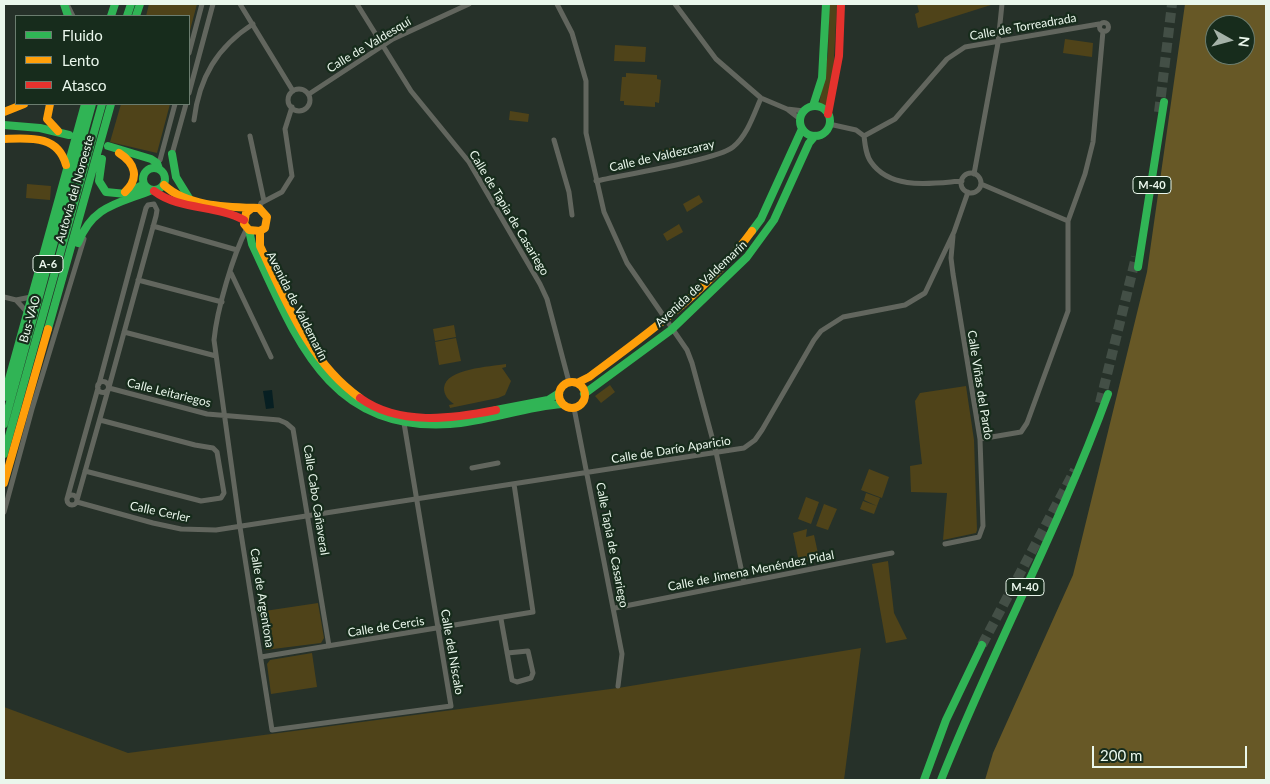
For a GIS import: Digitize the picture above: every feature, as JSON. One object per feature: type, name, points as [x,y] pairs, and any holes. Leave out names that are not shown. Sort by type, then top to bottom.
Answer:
[{"type":"main road","points":[[813,106],[822,78],[826,4]]},
{"type":"main road","points":[[828,114],[823,108],[813,106],[804,110],[800,119],[802,129],[815,136],[824,133],[830,124],[828,114],[837,72],[841,4]]},
{"type":"main road","name":"M-40","points":[[1138,267],[1164,102]]},
{"type":"main road","points":[[6,111],[20,105]]},
{"type":"main road","points":[[50,105],[46,119],[59,132]]},
{"type":"main road","points":[[76,105],[80,120]]},
{"type":"main road","points":[[4,397],[85,105]]},
{"type":"main road","name":"Autovía del Noroeste","points":[[4,424],[92,105]]},
{"type":"main road","name":"Bus-VAO","points":[[4,454],[100,105]]},
{"type":"main road","name":"Autovía del Noroeste","points":[[4,483],[111,105]]},
{"type":"main road","points":[[116,105],[98,176],[101,186],[106,192],[123,194],[135,191],[144,184]]},
{"type":"main road","points":[[4,125],[27,126],[59,132],[69,137],[40,132],[4,130]]},
{"type":"main road","name":"Avenida de Valdemarín","points":[[573,383],[665,320],[749,238],[772,198],[802,129]]},
{"type":"main road","name":"Avenida de Valdemarín","points":[[584,394],[671,330],[757,245],[774,220],[809,143],[815,136]]},
{"type":"main road","points":[[4,139],[32,139],[51,142],[63,152],[66,169]]},
{"type":"main road","points":[[41,352],[49,340],[80,237],[87,222],[102,208],[153,193],[164,185],[166,177],[158,166],[108,147],[131,162],[135,170],[134,182],[123,194]]},
{"type":"main road","points":[[116,152],[136,157],[143,163],[146,171]]},
{"type":"main road","points":[[172,154],[172,167],[179,178],[180,188],[189,198]]},
{"type":"main road","points":[[158,166],[146,171],[143,176],[144,184],[153,193],[235,214],[246,226],[260,231],[265,228],[267,217],[258,206],[189,198],[170,193],[164,185]]},
{"type":"main road","points":[[246,226],[246,213],[258,206]]},
{"type":"main road","name":"Avenida de Valdemarín","points":[[246,226],[252,244],[306,353],[316,369],[328,384],[360,408],[375,415],[404,423],[422,425],[452,424],[562,404]]},
{"type":"main road","name":"Avenida de Valdemarín","points":[[260,231],[260,246],[312,350],[333,378],[362,401],[392,414],[436,419],[548,400],[559,393]]},
{"type":"main road","points":[[573,383],[584,394],[581,404],[574,408],[562,404],[559,393],[563,385],[573,383]]},
{"type":"main road","name":"M-40","points":[[941,780],[981,680],[1080,470],[1108,394]]},
{"type":"main road","points":[[924,780],[946,720],[982,646]]},
{"type":"street","points":[[66,4],[72,15]]},
{"type":"street","points":[[190,49],[202,4]]},
{"type":"street","points":[[190,88],[213,4]]},
{"type":"street","points":[[240,4],[293,91]]},
{"type":"street","points":[[357,4],[381,46]]},
{"type":"street","name":"Calle de Valdesquí","points":[[309,94],[381,46],[413,28],[469,4]]},
{"type":"street","points":[[557,4],[572,33],[586,81],[586,133],[604,212],[626,263],[671,330],[687,350],[692,363],[716,452],[744,582]]},
{"type":"street","points":[[675,4],[716,59],[762,98],[787,109],[800,119]]},
{"type":"street","points":[[974,174],[998,43],[1002,4]]},
{"type":"street","name":"Calle de Torreadrada","points":[[864,136],[895,119],[947,59],[965,47],[984,43],[998,43],[1103,22],[1107,24],[1107,30],[1103,31],[1097,79],[1093,142],[1085,174],[1068,221]]},
{"type":"street","points":[[194,120],[196,99],[212,62],[237,34],[253,24]]},
{"type":"street","name":"Calle de Tapia de Casariego","points":[[381,46],[427,113],[469,162],[540,284],[547,299],[573,383]]},
{"type":"street","points":[[250,136],[258,206],[282,192],[292,176],[286,129],[292,108],[289,96],[293,91],[299,89],[309,94],[310,101],[306,108],[297,110],[292,108]]},
{"type":"street","name":"Calle de Valdezcaray","points":[[596,181],[713,156],[732,149],[743,136],[762,98]]},
{"type":"street","points":[[158,166],[175,105]]},
{"type":"street","points":[[172,154],[186,105]]},
{"type":"street","points":[[787,109],[804,110]]},
{"type":"street","points":[[830,124],[856,130],[864,136],[866,153],[871,163],[890,176],[917,184],[962,180],[967,174],[974,174],[978,177],[981,184],[1068,221],[1068,311],[1027,423],[1021,432],[980,439]]},
{"type":"street","points":[[554,140],[569,192],[572,215]]},
{"type":"street","points":[[962,180],[963,188],[968,192],[975,192],[981,184]]},
{"type":"street","name":"Calle de Darío Aparicio","points":[[240,527],[744,448],[755,440],[821,331],[843,317],[913,302],[929,287],[954,232],[968,192]]},
{"type":"street","points":[[4,512],[86,235],[92,224],[104,213],[120,204],[153,193]]},
{"type":"street","points":[[77,501],[109,388],[157,210],[156,206],[151,204],[146,208],[98,386],[102,392],[109,388]]},
{"type":"street","points":[[153,226],[237,250]]},
{"type":"street","name":"Calle de Argentona","points":[[246,226],[237,250],[216,326],[216,356],[240,527],[272,730]]},
{"type":"street","name":"Calle Viñas del Pardo","points":[[945,544],[976,538],[982,533],[983,526],[980,439],[952,266],[954,232]]},
{"type":"street","points":[[942,255],[951,258]]},
{"type":"street","points":[[939,263],[952,266]]},
{"type":"street","points":[[231,273],[271,357]]},
{"type":"street","points":[[138,280],[222,302]]},
{"type":"street","points":[[4,297],[26,300],[31,297]]},
{"type":"street","points":[[16,300],[25,308],[27,314]]},
{"type":"street","points":[[124,332],[216,356]]},
{"type":"street","points":[[98,386],[105,382],[109,388]]},
{"type":"street","name":"Calle Cerler","points":[[98,386],[67,499],[70,505],[77,501],[182,529],[216,530],[240,527]]},
{"type":"street","name":"Calle Leitariegos","points":[[109,388],[183,409],[224,416]]},
{"type":"street","name":"Calle Tapia de Casariego","points":[[574,408],[615,608],[622,654],[618,686]]},
{"type":"street","name":"Calle Cabo Cañaveral","points":[[224,416],[279,420],[286,422],[293,429],[309,516],[329,646]]},
{"type":"street","points":[[85,471],[201,501],[221,498],[224,493],[217,452],[213,448],[100,420]]},
{"type":"street","name":"Calle del Níscalo","points":[[272,730],[451,706],[404,423]]},
{"type":"street","points":[[472,468],[498,463]]},
{"type":"street","points":[[220,472],[232,469]]},
{"type":"street","name":"Calle de Cercis","points":[[261,657],[501,619],[534,612],[514,484]]},
{"type":"street","name":"Calle de Jimena Menéndez Pidal","points":[[615,608],[892,553]]},
{"type":"street","points":[[501,619],[507,653],[512,680],[516,682],[531,678],[533,673],[528,651],[507,653]]},
{"type":"shaded area","points":[[149,4],[197,4],[190,30],[190,15],[146,15]]},
{"type":"shaded area","points":[[829,4],[837,4],[833,77],[826,107],[819,105],[828,54]]},
{"type":"shaded area","points":[[917,4],[994,4],[918,28],[915,14],[919,12]]},
{"type":"shaded area","points":[[1185,4],[1266,4],[1266,780],[985,780],[993,753],[1073,575],[1147,272]]},
{"type":"shaded area","points":[[1065,39],[1093,43],[1092,57],[1063,53]]},
{"type":"shaded area","points":[[615,45],[646,47],[645,62],[614,61]]},
{"type":"shaded area","points":[[626,73],[657,75],[657,79],[661,80],[659,103],[655,102],[655,107],[624,105],[624,101],[620,101],[622,77],[626,77]]},
{"type":"shaded area","points":[[121,105],[170,105],[157,153],[110,142]]},
{"type":"shaded area","points":[[510,111],[529,114],[528,122],[509,120]]},
{"type":"shaded area","points":[[676,147],[678,155],[660,159],[658,151]]},
{"type":"shaded area","points":[[27,184],[51,186],[50,200],[26,198]]},
{"type":"shaded area","points":[[699,195],[703,202],[687,212],[683,204]]},
{"type":"shaded area","points":[[679,224],[683,232],[667,241],[663,234]]},
{"type":"shaded area","points":[[454,325],[456,337],[435,341],[433,329]]},
{"type":"shaded area","points":[[456,338],[461,361],[439,365],[435,342]]},
{"type":"shaded area","points":[[506,364],[506,367],[502,368],[511,381],[505,395],[450,408],[449,405],[454,404],[447,397],[444,388],[452,376],[460,372]]},
{"type":"shaded area","points":[[610,385],[615,392],[601,403],[595,396]]},
{"type":"shaded area","points":[[966,386],[974,440],[977,530],[976,533],[943,540],[947,493],[911,492],[910,466],[922,464],[915,401],[920,393]]},
{"type":"shaded area","points":[[869,469],[889,477],[882,498],[861,490]]},
{"type":"shaded area","points":[[866,493],[880,498],[877,506],[864,500]]},
{"type":"shaded area","points":[[806,497],[819,502],[811,524],[798,519]]},
{"type":"shaded area","points":[[863,501],[877,506],[874,514],[860,509]]},
{"type":"shaded area","points":[[824,504],[837,509],[828,530],[816,526]]},
{"type":"shaded area","points":[[807,529],[806,537],[814,535],[819,558],[799,562],[793,533]]},
{"type":"shaded area","points":[[888,561],[894,613],[907,639],[886,643],[872,564]]},
{"type":"shaded area","points":[[318,603],[324,638],[321,643],[265,650],[258,612]]},
{"type":"shaded area","points":[[861,648],[844,780],[4,780],[4,707],[128,753],[618,688]]},
{"type":"shaded area","points":[[312,653],[317,687],[271,694],[267,664],[270,660]]},
{"type":"water","points":[[272,390],[274,408],[266,409],[263,391]]},
{"type":"tunnel","points":[[1159,112],[1172,4]]},
{"type":"tunnel","points":[[1100,403],[1136,257]]},
{"type":"tunnel","points":[[982,645],[1075,470]]},
{"type":"traffic: fast","points":[[64,4],[68,15]]},
{"type":"traffic: fast","points":[[111,15],[115,4]]},
{"type":"traffic: fast","points":[[127,15],[131,4]]},
{"type":"traffic: fast","points":[[136,15],[140,4]]},
{"type":"traffic: fast","points":[[813,106],[822,78],[826,4]]},
{"type":"traffic: fast","points":[[1138,267],[1164,102]]},
{"type":"traffic: fast","points":[[4,397],[85,105]]},
{"type":"traffic: fast","points":[[4,424],[92,105]]},
{"type":"traffic: fast","points":[[4,454],[102,105]]},
{"type":"traffic: fast","points":[[48,329],[111,105]]},
{"type":"traffic: fast","points":[[815,106],[826,110],[830,121],[826,132],[815,136],[804,132],[800,121],[804,110],[815,106]]},
{"type":"traffic: fast","points":[[4,125],[40,128],[69,135]]},
{"type":"traffic: fast","points":[[752,231],[761,219],[802,129]]},
{"type":"traffic: fast","points":[[584,394],[671,330],[747,257],[774,220],[809,143],[815,136]]},
{"type":"traffic: fast","points":[[108,146],[151,159],[157,163],[159,169]]},
{"type":"traffic: fast","points":[[172,154],[176,177],[189,198]]},
{"type":"traffic: fast","points":[[102,159],[99,181],[106,192],[126,194],[144,184]]},
{"type":"traffic: fast","points":[[154,168],[162,171],[165,179],[162,187],[154,190],[146,187],[143,179],[146,171],[154,168]]},
{"type":"traffic: fast","points":[[78,243],[84,230],[99,213],[118,203],[152,190]]},
{"type":"traffic: fast","points":[[249,230],[252,244],[284,312],[321,372],[345,395],[373,412],[408,422],[450,424],[562,404]]},
{"type":"traffic: fast","points":[[496,410],[548,400],[559,393]]},
{"type":"traffic: fast","points":[[941,780],[982,683],[1069,492],[1108,394]]},
{"type":"traffic: fast","points":[[924,780],[946,720],[982,645]]},
{"type":"traffic: slow","points":[[4,112],[22,105]]},
{"type":"traffic: slow","points":[[50,105],[47,119],[58,131]]},
{"type":"traffic: slow","points":[[4,139],[24,138],[50,143],[57,148],[66,165]]},
{"type":"traffic: slow","points":[[119,153],[129,161],[134,171],[133,181],[125,192]]},
{"type":"traffic: slow","points":[[164,185],[184,198],[196,202],[222,206],[259,208],[267,217],[265,228],[260,231],[249,230],[244,224],[246,213],[251,209]]},
{"type":"traffic: slow","points":[[260,231],[260,246],[301,329],[327,367],[360,398]]},
{"type":"traffic: slow","points":[[577,383],[589,377],[633,344],[697,292],[717,273],[752,231]]},
{"type":"traffic: slow","points":[[4,483],[48,329]]},
{"type":"traffic: slow","points":[[572,382],[581,386],[585,395],[581,404],[572,408],[563,404],[559,395],[563,386],[572,382]]},
{"type":"traffic: jam","points":[[828,114],[839,56],[841,4]]},
{"type":"traffic: jam","points":[[154,191],[186,205],[222,212],[244,220]]},
{"type":"traffic: jam","points":[[360,398],[375,407],[391,413],[426,418],[461,416],[496,410]]}]
